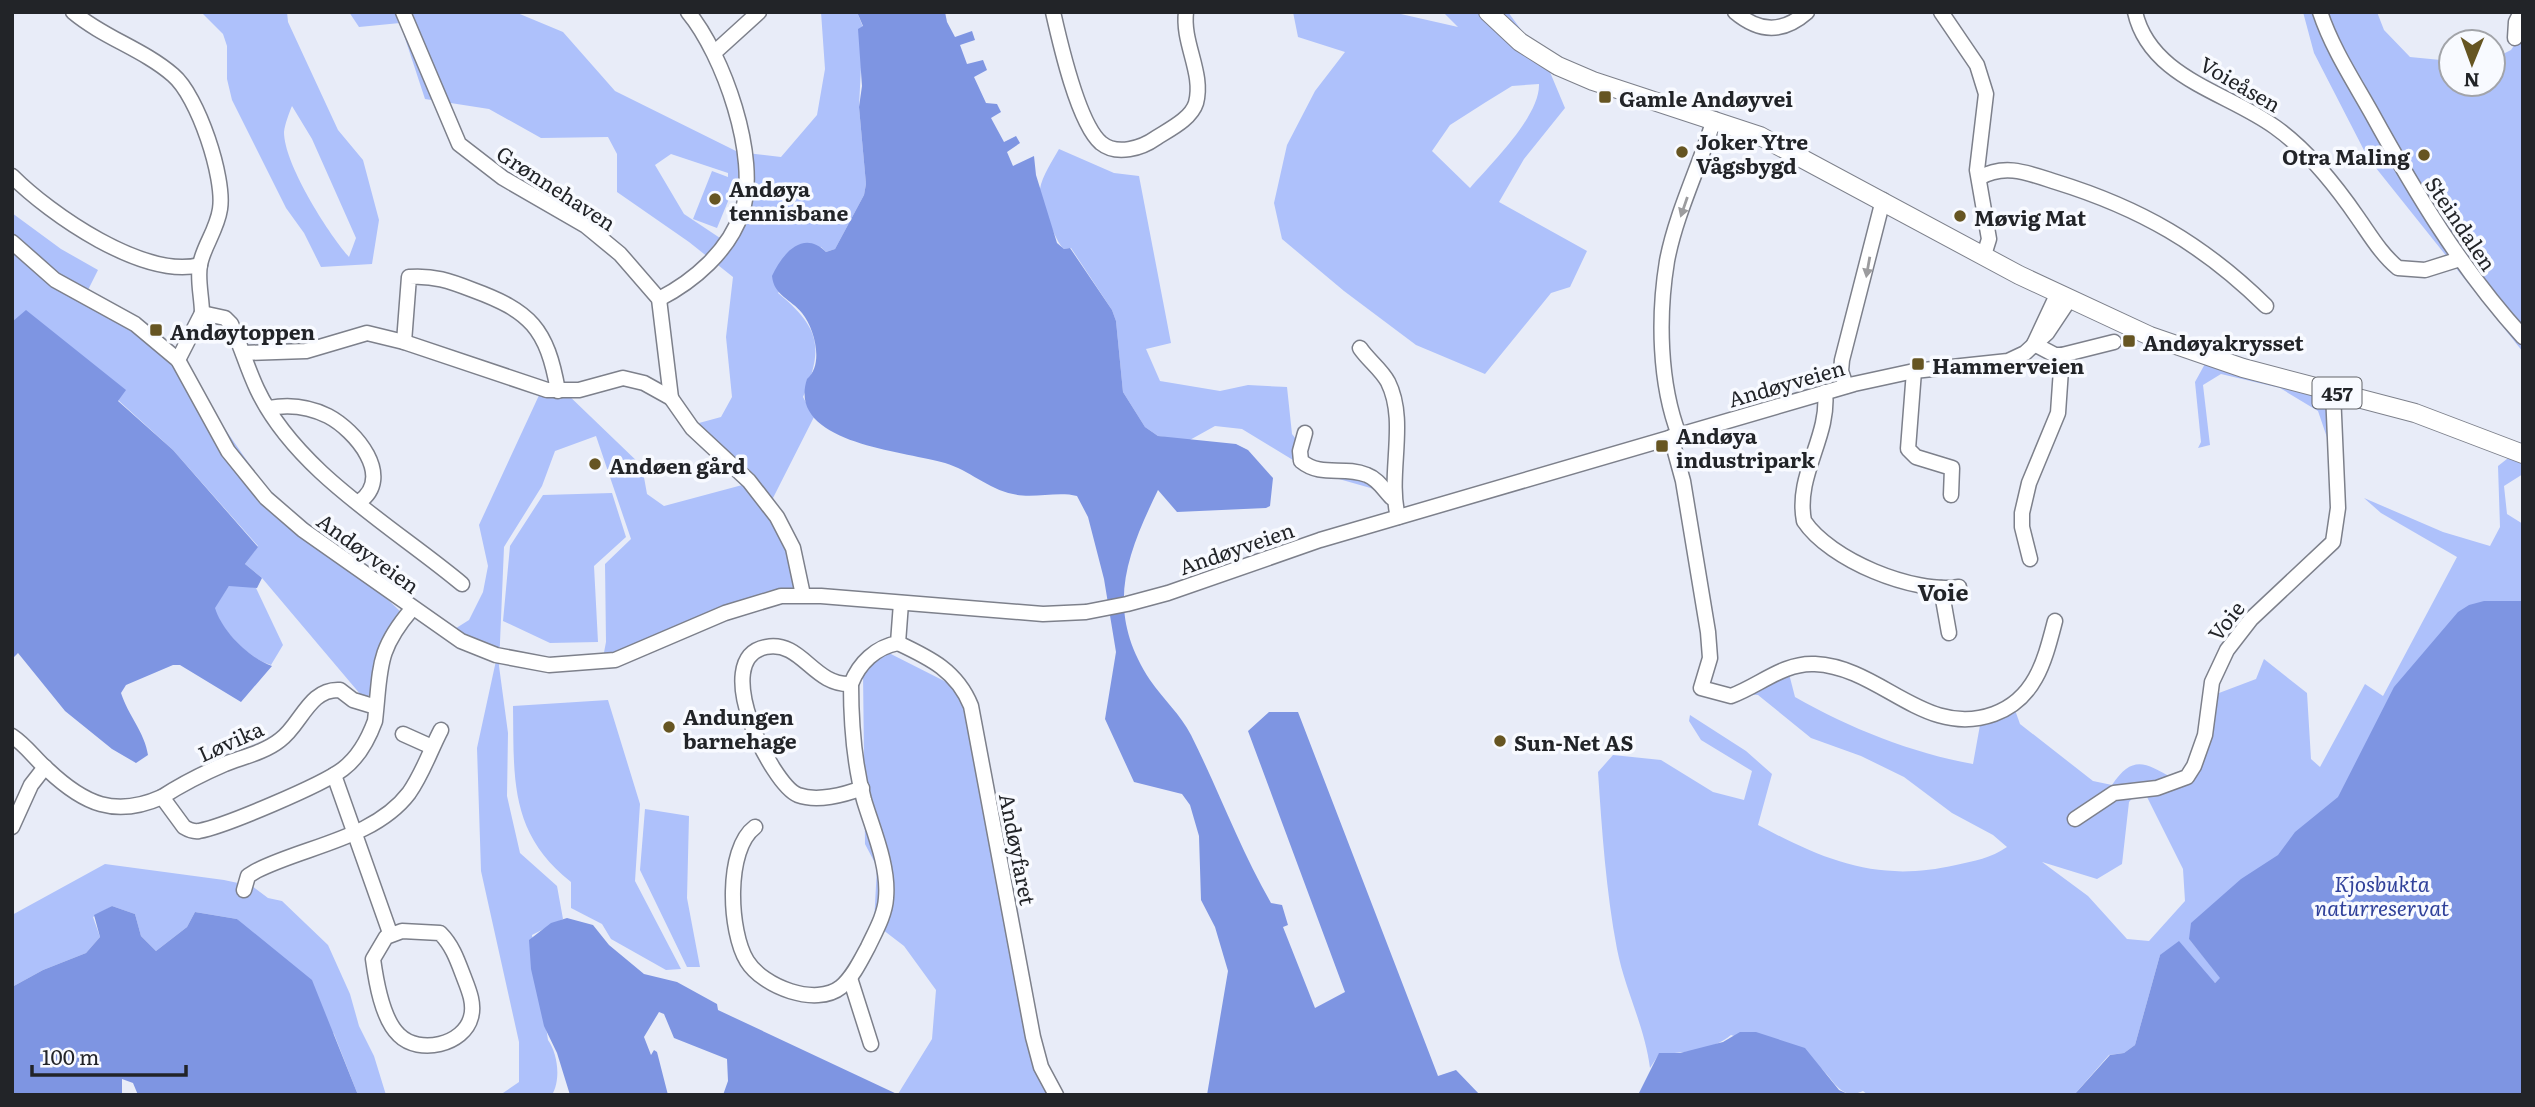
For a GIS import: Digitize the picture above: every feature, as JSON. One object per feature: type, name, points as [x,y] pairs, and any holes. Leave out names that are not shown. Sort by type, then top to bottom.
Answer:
[{"type":"main road","name":"457","points":[[1488,12],[1520,42],[1558,66],[1714,119],[1792,151],[2062,298],[2133,332],[2243,368],[2426,416],[2523,454]]},
{"type":"street","points":[[73,12],[99,32],[150,57],[179,80],[201,124],[216,171],[221,201],[213,236],[200,265],[202,313],[178,360]]},
{"type":"street","name":"Grønnehaven","points":[[403,12],[459,144],[503,178],[586,226],[620,254],[659,299]]},
{"type":"street","points":[[671,398],[659,299],[683,284],[717,255],[742,212],[742,143],[730,88],[715,52],[688,12]]},
{"type":"street","points":[[715,52],[759,12]]},
{"type":"street","points":[[1054,12],[1073,87],[1089,126],[1100,142],[1121,149],[1144,146],[1182,121],[1194,107],[1197,86],[1186,41],[1186,12]]},
{"type":"street","points":[[1735,12],[1766,30],[1788,27],[1807,12]]},
{"type":"street","points":[[1941,12],[1977,65],[1986,94],[1978,156],[1989,239],[1984,256]]},
{"type":"street","name":"Voieåsen","points":[[2135,12],[2146,41],[2163,60],[2217,95],[2261,117],[2288,138],[2398,268],[2425,270],[2460,259]]},
{"type":"street","name":"Steindalen","points":[[2320,12],[2349,75],[2405,174],[2460,259],[2523,337]]},
{"type":"street","points":[[2515,38],[2516,22],[2521,12]]},
{"type":"street","points":[[1714,119],[1667,261],[1664,316],[1666,392],[1708,632],[1710,658],[1701,688],[1731,696],[1790,667],[1817,664],[1851,672],[1947,719],[1974,721],[2007,709],[2037,681],[2055,621]]},
{"type":"street","points":[[1979,178],[1992,171],[2015,169],[2113,200],[2197,247],[2235,275],[2266,306]]},
{"type":"street","points":[[12,176],[50,208],[108,246],[155,261],[191,267],[200,265]]},
{"type":"street","points":[[1846,386],[1841,371],[1842,360],[1883,200]]},
{"type":"street","name":"Andøyveien","points":[[12,242],[55,280],[135,324],[178,360],[228,451],[266,498],[303,530],[452,635],[487,652],[526,662],[561,665],[615,660],[753,602],[803,595],[1043,614],[1104,609],[1127,604],[1398,517],[1846,386],[1914,371],[2008,361],[2034,344]]},
{"type":"street","points":[[404,342],[409,277],[453,281],[510,304],[526,316],[545,348],[558,391]]},
{"type":"street","points":[[2062,298],[2034,344],[2055,355],[2062,355],[2115,342]]},
{"type":"street","points":[[202,313],[225,318],[232,324],[257,389],[305,455],[462,584]]},
{"type":"street","points":[[243,352],[306,351],[367,333],[404,342],[513,381],[558,391],[579,390],[623,378],[644,383],[671,398],[692,428],[749,481],[778,517],[793,548],[803,595]]},
{"type":"street","points":[[1360,348],[1387,380],[1394,406],[1392,498],[1398,517]]},
{"type":"street","points":[[2030,559],[2022,527],[2025,497],[2058,413],[2062,355]]},
{"type":"street","points":[[1914,371],[1908,449],[1916,457],[1952,468],[1951,495]]},
{"type":"street","name":"Voie","points":[[2075,819],[2114,793],[2157,789],[2187,777],[2206,735],[2212,681],[2227,650],[2251,619],[2333,542],[2338,508],[2333,392]]},
{"type":"street","points":[[1825,393],[1826,412],[1803,481],[1804,522],[1822,541],[1889,577],[1941,588],[1959,587]]},
{"type":"street","points":[[269,408],[289,405],[310,408],[330,417],[352,435],[368,454],[374,475],[370,493],[359,502]]},
{"type":"street","points":[[1305,433],[1300,451],[1301,460],[1309,468],[1327,473],[1345,471],[1369,475],[1392,498]]},
{"type":"street","points":[[1941,588],[1949,633]]},
{"type":"street","points":[[755,827],[740,843],[734,863],[740,938],[747,961],[772,982],[810,995],[834,992],[850,978],[869,945],[886,900],[886,879],[862,789],[852,725],[851,684],[855,674],[873,654],[898,643],[901,603]]},
{"type":"street","points":[[162,797],[184,827],[200,830],[334,775],[350,763],[366,742],[376,707],[383,650],[393,632],[412,609]]},
{"type":"street","name":"Andøyfaret","points":[[898,643],[938,663],[953,675],[964,689],[971,706],[1033,1037],[1041,1066],[1056,1095]]},
{"type":"street","points":[[851,684],[827,680],[796,654],[776,647],[757,651],[749,659],[741,676],[745,705],[773,768],[785,787],[806,798],[862,789]]},
{"type":"street","name":"Løvika","points":[[12,736],[80,795],[105,806],[124,808],[162,797],[224,765],[275,744],[290,732],[312,701],[327,691],[340,690],[353,700],[376,707]]},
{"type":"street","points":[[244,890],[248,876],[256,870],[354,833],[380,819],[399,803],[415,782],[441,730]]},
{"type":"street","points":[[403,734],[432,747]]},
{"type":"street","points":[[12,827],[31,785],[45,767]]},
{"type":"street","points":[[334,775],[390,933]]},
{"type":"street","points":[[432,931],[447,941],[456,956],[472,1006],[468,1026],[455,1038],[422,1045],[405,1040],[393,1027],[373,959],[390,933],[432,931]]},
{"type":"street","points":[[850,978],[871,1044]]},
{"type":"green space","points":[[201,12],[287,12],[288,22],[338,130],[363,160],[379,220],[372,264],[321,267],[304,233],[286,208],[232,100],[227,79],[227,46],[223,34]],"holes":[[[292,106],[312,139],[356,238],[349,257],[319,215],[291,162],[284,132]]]},
{"type":"green space","points":[[349,12],[515,12],[563,32],[615,91],[738,152],[781,157],[817,115],[825,69],[821,12],[857,12],[863,27],[859,107],[866,184],[864,195],[835,249],[826,252],[821,247],[778,293],[803,317],[814,339],[814,365],[803,397],[814,417],[773,498],[804,595],[773,597],[602,663],[606,642],[605,564],[631,539],[596,436],[555,451],[542,486],[504,547],[499,666],[508,733],[507,796],[520,853],[557,886],[563,919],[532,935],[548,1040],[557,1067],[557,1082],[552,1095],[500,1095],[519,1082],[519,1042],[481,871],[477,748],[497,656],[442,637],[469,620],[483,592],[488,566],[479,525],[541,391],[564,391],[642,466],[647,494],[664,506],[746,484],[699,423],[721,417],[732,397],[726,337],[733,277],[689,242],[617,192],[617,154],[608,137],[541,138],[489,109],[425,99],[400,23],[359,27]],"holes":[[[671,154],[728,173],[728,177],[712,171],[693,219],[717,228],[733,189],[737,197],[737,226],[720,238],[684,214],[655,165]]]},
{"type":"green space","points":[[1293,12],[1392,12],[1458,27],[1443,12],[1508,12],[1547,65],[1565,108],[1524,159],[1499,202],[1587,251],[1570,287],[1551,293],[1485,374],[1416,345],[1344,291],[1282,239],[1274,203],[1287,145],[1315,91],[1345,52],[1298,37]],"holes":[[[1539,84],[1532,110],[1513,139],[1470,188],[1432,151],[1450,125],[1512,86]]]},
{"type":"green space","points":[[2303,12],[2377,12],[2384,30],[2410,57],[2437,60],[2437,98],[2507,98],[2507,52],[2523,32],[2523,352],[2368,158],[2314,53]]},
{"type":"green space","points":[[1059,149],[1114,173],[1139,176],[1171,343],[1146,349],[1160,381],[1220,391],[1248,385],[1287,387],[1292,434],[1312,460],[1388,493],[1311,471],[1242,429],[1215,426],[1188,441],[1158,436],[1145,427],[1123,392],[1116,321],[1112,310],[1071,248],[1064,249],[1061,245],[1042,202],[1041,184]]},
{"type":"green space","points":[[12,213],[61,249],[98,270],[88,290],[173,354],[279,507],[354,567],[406,617],[366,701],[262,578],[245,564],[258,546],[173,450],[118,400],[125,390],[12,322]]},
{"type":"green space","points":[[2206,362],[2321,393],[2336,422],[2338,470],[2318,411],[2280,388],[2221,374],[2203,385],[2210,445],[2198,448],[2201,442],[2195,382]]},
{"type":"green space","points":[[2523,454],[2523,474],[2504,486],[2507,514],[2523,524],[2523,1095],[2189,939],[2221,978],[2215,983],[2160,955],[2135,1045],[2124,1053],[2109,1055],[2074,1095],[1868,1095],[1863,1091],[1847,1093],[1806,1059],[1731,1035],[1706,1048],[1659,1054],[1650,1068],[1644,1038],[1621,964],[1607,883],[1598,772],[1613,755],[1661,760],[1713,792],[1744,800],[1752,771],[1701,740],[1689,721],[1690,715],[1746,751],[1772,774],[1758,825],[1830,858],[1877,870],[1902,871],[1928,870],[1969,862],[2007,847],[1993,835],[1952,813],[1904,777],[1861,756],[1811,738],[1758,695],[1732,693],[1787,666],[1795,697],[1859,729],[1904,746],[1973,764],[1980,725],[2015,710],[2020,724],[2093,781],[2112,785],[2126,769],[2139,764],[2154,768],[2172,778],[2191,772],[2219,693],[2256,679],[2264,659],[2307,693],[2311,759],[2320,767],[2365,684],[2383,696],[2457,557],[2381,513],[2364,498],[2443,532],[2490,546],[2500,527],[2498,466],[2512,455]],"holes":[[[2142,787],[2183,869],[2185,901],[2149,941],[2127,939],[2088,896],[2042,862],[2097,879],[2122,864],[2129,802]]]},
{"type":"green space","points":[[612,493],[626,537],[594,566],[598,642],[550,643],[503,621],[510,546],[543,495]]},
{"type":"green space","points":[[235,584],[256,588],[283,645],[271,665],[254,657],[229,634],[214,608],[229,586]]},
{"type":"green space","points":[[883,650],[964,691],[1032,1031],[1056,1095],[898,1094],[932,1039],[936,990],[904,946],[874,923],[877,867],[865,844],[863,672]]},
{"type":"green space","points":[[608,700],[640,804],[635,881],[681,969],[666,970],[611,939],[602,924],[571,908],[571,882],[536,844],[519,803],[515,780],[513,706]]},
{"type":"green space","points":[[645,809],[689,816],[687,898],[700,967],[687,967],[640,870]]},
{"type":"green space","points":[[105,864],[224,880],[252,886],[268,898],[282,901],[328,945],[350,994],[359,1026],[374,1056],[386,1095],[358,1095],[334,1034],[237,919],[195,912],[187,927],[156,951],[141,936],[135,914],[112,906],[93,917],[100,937],[86,953],[43,970],[12,987],[12,915]]},
{"type":"shaded area","points":[[857,12],[945,12],[955,37],[972,31],[975,40],[960,45],[967,64],[983,60],[987,70],[974,77],[986,103],[997,104],[1001,112],[991,118],[1004,142],[1016,136],[1020,143],[1007,152],[1013,166],[1034,156],[1036,175],[1057,243],[1064,249],[1070,248],[1112,310],[1116,321],[1123,392],[1145,427],[1158,436],[1236,444],[1248,450],[1273,478],[1270,506],[1266,508],[1177,512],[1158,490],[1136,539],[1125,585],[1124,607],[1136,655],[1150,680],[1191,735],[1249,862],[1271,903],[1282,905],[1288,925],[1283,927],[1315,1008],[1345,992],[1248,731],[1269,712],[1298,712],[1438,1076],[1456,1070],[1480,1095],[1207,1095],[1228,971],[1215,927],[1201,900],[1199,836],[1190,805],[1182,794],[1134,782],[1105,719],[1116,652],[1104,579],[1088,517],[1077,496],[1029,496],[1004,492],[945,463],[853,441],[831,431],[814,418],[805,401],[807,379],[815,365],[814,337],[802,313],[779,293],[772,276],[787,253],[801,244],[809,243],[826,252],[835,249],[864,195],[866,184],[859,107],[862,86],[858,29],[863,26]]},
{"type":"shaded area","points":[[26,310],[126,390],[118,401],[173,450],[258,547],[245,564],[262,578],[257,588],[229,586],[215,608],[237,643],[254,657],[272,666],[241,702],[180,665],[173,665],[126,685],[121,693],[144,739],[148,755],[136,763],[112,749],[65,711],[18,653],[12,659],[12,322]]},
{"type":"shaded area","name":"Kjosbukta naturreservat","points":[[2484,601],[2523,601],[2523,1095],[2074,1095],[2110,1055],[2124,1053],[2135,1045],[2160,955],[2179,941],[2215,983],[2220,978],[2189,939],[2191,923],[2241,879],[2278,855],[2295,832],[2338,797],[2394,687],[2458,612],[2469,605]]},
{"type":"shaded area","points":[[112,906],[135,914],[141,936],[156,951],[187,927],[195,912],[237,919],[312,980],[358,1095],[138,1095],[133,1083],[122,1079],[122,1095],[12,1095],[12,987],[43,970],[86,953],[100,937],[94,915]]},
{"type":"shaded area","points":[[567,918],[593,925],[609,945],[644,974],[677,982],[717,1004],[718,1010],[899,1095],[723,1095],[728,1081],[727,1059],[674,1038],[664,1014],[659,1012],[644,1037],[651,1055],[654,1050],[657,1052],[668,1095],[570,1095],[557,1053],[544,1026],[531,969],[529,940],[551,923]]},
{"type":"shaded area","points":[[1740,1032],[1756,1032],[1805,1048],[1839,1090],[1850,1095],[1638,1095],[1659,1053],[1680,1053],[1723,1042]]},
{"type":"place","name":"Gamle Andøyvei","points":[[1605,97]]},
{"type":"place","name":"Joker Ytre Vågsbygd","points":[[1682,152]]},
{"type":"place","name":"Otra Maling","points":[[2424,155]]},
{"type":"place","name":"Andøya tennisbane","points":[[715,199]]},
{"type":"place","name":"Møvig Mat","points":[[1960,216]]},
{"type":"place","name":"Andøytoppen","points":[[156,330]]},
{"type":"place","name":"Andøyakrysset","points":[[2129,341]]},
{"type":"place","name":"Hammerveien","points":[[1918,364]]},
{"type":"place","name":"Andøya industripark","points":[[1662,446]]},
{"type":"place","name":"Andøen gård","points":[[595,464]]},
{"type":"place","name":"Andungen barnehage","points":[[669,727]]},
{"type":"place","name":"Sun-Net AS","points":[[1500,741]]},
{"type":"district","name":"Voie","points":[[1943,591]]}]
